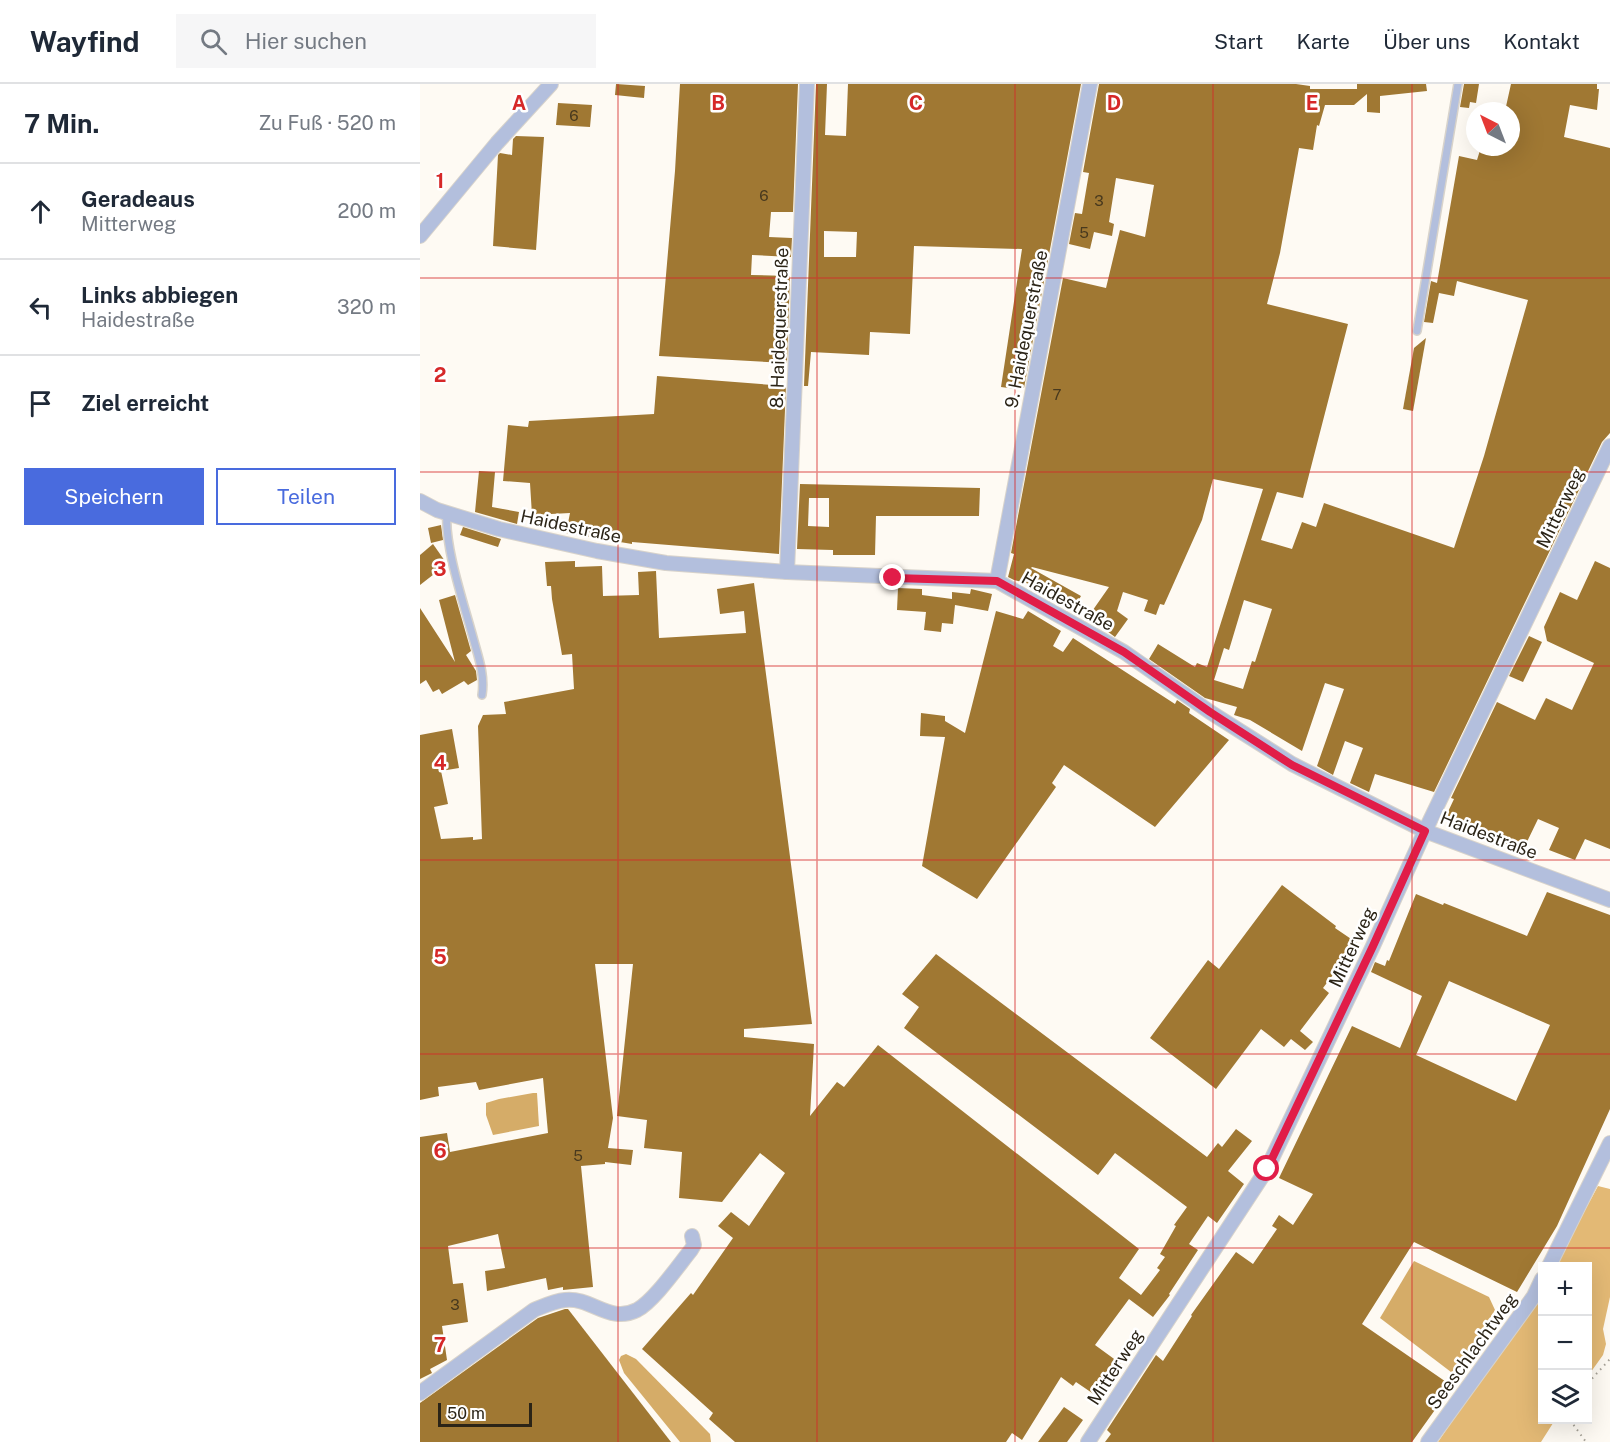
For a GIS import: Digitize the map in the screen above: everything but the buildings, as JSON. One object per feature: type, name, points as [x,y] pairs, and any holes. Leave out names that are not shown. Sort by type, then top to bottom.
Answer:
[{"type":"street","points":[[420,236],[497,143],[551,84]]},
{"type":"street","name":"8. Haidequerstraße","points":[[787,573],[807,84]]},
{"type":"street","name":"9. Haidequerstraße","points":[[997,581],[1090,84]]},
{"type":"street","name":"Mitterweg","points":[[1088,1442],[1267,1169],[1425,831],[1610,446]]},
{"type":"street","name":"Haidestraße","points":[[420,501],[447,513],[499,529],[597,551],[666,563],[787,573],[997,581],[1124,652],[1292,765],[1425,831],[1610,900]]},
{"type":"street","points":[[1551,1262],[1610,1143]]},
{"type":"street","points":[[420,1394],[534,1310],[550,1303],[567,1299],[585,1303],[608,1313],[620,1314],[639,1309],[651,1299],[691,1250],[694,1245],[692,1236]]},
{"type":"street","name":"Seeschlachtweg","points":[[1428,1442],[1538,1288]]},
{"type":"lane","points":[[1417,332],[1458,84]]},
{"type":"lane","points":[[447,513],[446,527],[455,570],[482,674],[482,695]]},
{"type":"path","points":[[1592,1378],[1610,1359]]},
{"type":"path","points":[[1573,1424],[1586,1442]]},
{"type":"shaded area","points":[[537,1093],[539,1126],[493,1135],[486,1115],[486,1103]]},
{"type":"shaded area","points":[[1598,1186],[1610,1189],[1610,1297],[1603,1329],[1606,1344],[1603,1355],[1592,1370],[1592,1262],[1557,1262]]},
{"type":"shaded area","points":[[1414,1261],[1489,1297],[1495,1310],[1459,1369],[1451,1372],[1380,1318]]},
{"type":"shaded area","points":[[1538,1294],[1538,1424],[1552,1424],[1541,1442],[1438,1442]]},
{"type":"shaded area","points":[[626,1354],[636,1359],[710,1434],[711,1442],[680,1442],[624,1373],[619,1360]]},
{"type":"route","points":[[893,578],[997,581],[1124,652],[1292,765],[1425,831],[1267,1169]]}]
